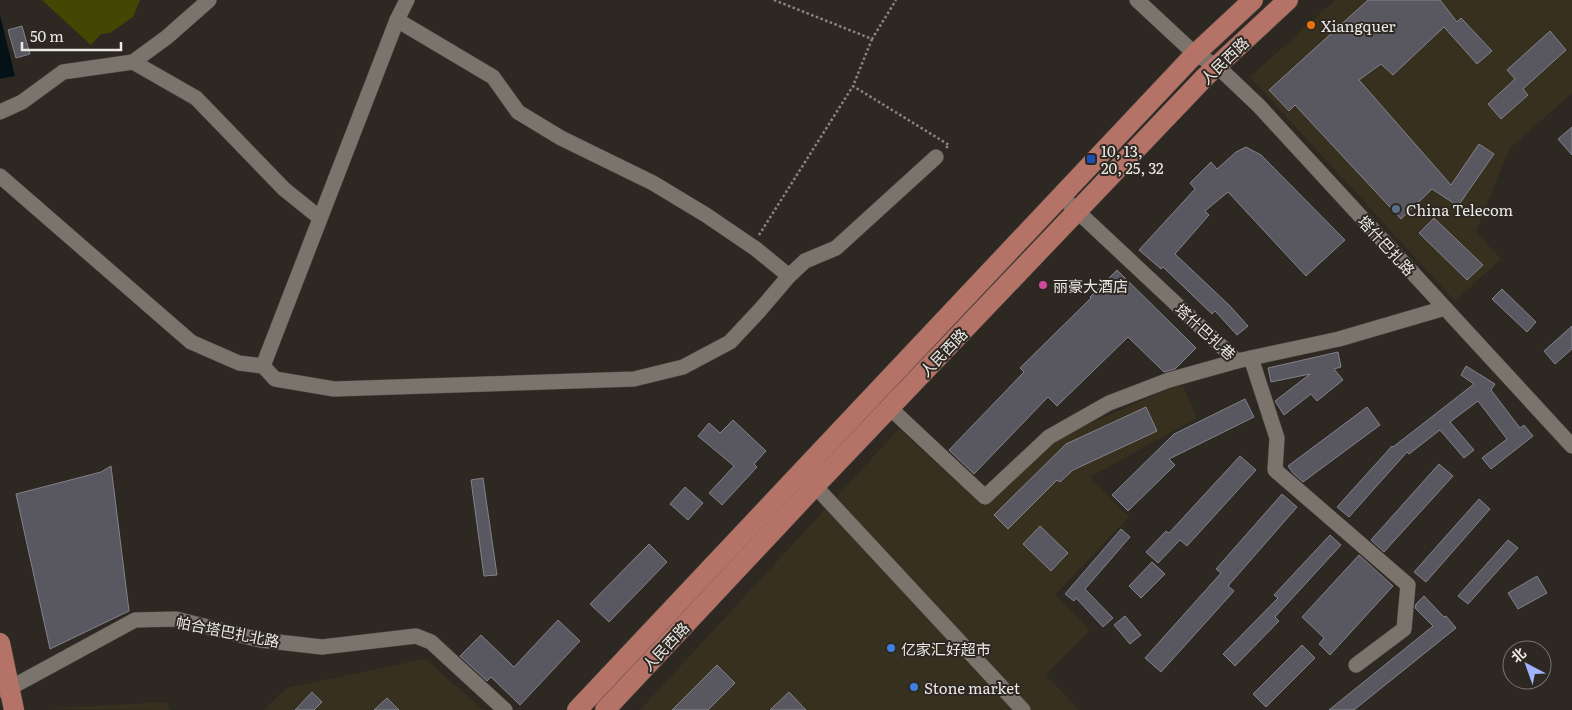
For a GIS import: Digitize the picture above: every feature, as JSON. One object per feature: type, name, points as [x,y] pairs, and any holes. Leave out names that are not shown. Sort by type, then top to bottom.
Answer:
[{"type":"main road","name":"人民西路","points":[[577,710],[1195,54],[1253,0]]},
{"type":"main road","name":"人民西路","points":[[605,710],[1217,66],[1288,0]]},
{"type":"main road","points":[[0,643],[5,689],[14,710]]},
{"type":"street","points":[[0,112],[22,102],[63,72],[132,62],[167,37],[209,0]]},
{"type":"street","points":[[263,366],[397,20],[407,0]]},
{"type":"street","name":"塔什巴扎路","points":[[1137,0],[1195,54],[1217,66],[1259,106],[1572,446]]},
{"type":"street","points":[[397,20],[493,77],[518,112],[561,138],[653,183],[706,215],[789,276]]},
{"type":"street","points":[[132,62],[196,98],[284,189],[320,218]]},
{"type":"street","points":[[0,176],[191,342],[239,363],[263,366],[275,379],[334,390],[634,379],[683,367],[730,342],[789,276],[805,261],[836,248],[936,157]]},
{"type":"street","name":"塔什巴扎巷","points":[[1061,196],[1244,360],[1339,339],[1445,308]]},
{"type":"street","points":[[890,408],[985,497],[1049,437],[1109,403],[1170,380],[1244,360],[1276,438],[1275,470],[1408,585],[1404,629],[1356,665]]},
{"type":"street","points":[[816,486],[1023,710]]},
{"type":"street","name":"帕合塔巴扎北路","points":[[5,689],[135,620],[176,619],[260,640],[322,647],[416,636],[431,642],[505,710]]},
{"type":"path","points":[[774,0],[872,39]]},
{"type":"path","points":[[752,247],[853,86],[872,39],[896,0]]},
{"type":"path","points":[[853,86],[949,145],[936,157]]},
{"type":"shaded area","points":[[1335,0],[1572,0],[1572,93],[1509,149],[1476,232],[1501,259],[1455,301],[1250,77]]},
{"type":"shaded area","points":[[0,15],[15,76],[0,79]]},
{"type":"shaded area","points":[[1182,383],[1197,418],[1090,477],[1129,517],[1055,595],[1090,630],[1046,675],[1079,710],[640,710],[899,429],[983,506],[1050,441]]},
{"type":"shaded area","points":[[425,659],[483,710],[264,710],[287,688]]},
{"type":"shaded area","points":[[167,702],[170,710],[45,709]]},
{"type":"green space","points":[[42,0],[140,0],[133,17],[110,33],[101,34],[91,45]]},
{"type":"building","points":[[1368,0],[1440,0],[1457,22],[1461,18],[1492,51],[1477,64],[1444,27],[1393,75],[1381,64],[1359,80],[1451,185],[1479,144],[1494,154],[1458,206],[1432,189],[1401,219],[1295,105],[1289,111],[1269,90]]},
{"type":"building","points":[[22,26],[30,54],[16,58],[8,30]]},
{"type":"building","points":[[1550,31],[1566,50],[1523,89],[1528,95],[1501,119],[1488,104],[1515,79],[1507,70]]},
{"type":"building","points":[[1572,127],[1572,155],[1558,139]]},
{"type":"building","points":[[1246,147],[1261,155],[1345,240],[1306,276],[1228,192],[1205,211],[1209,215],[1175,254],[1230,306],[1248,326],[1237,335],[1215,311],[1212,314],[1163,267],[1161,269],[1139,250],[1195,189],[1190,183],[1211,162],[1217,169],[1236,152]]},
{"type":"building","points":[[1434,218],[1483,265],[1467,280],[1419,233]]},
{"type":"building","points":[[1117,270],[1196,348],[1175,369],[1164,372],[1128,337],[1057,406],[1048,397],[974,474],[949,450],[1024,372],[1020,368]]},
{"type":"building","points":[[1502,289],[1536,322],[1527,332],[1492,299]]},
{"type":"building","points":[[1572,326],[1572,349],[1555,364],[1544,351]]},
{"type":"building","points":[[1338,352],[1341,367],[1334,369],[1343,380],[1317,401],[1311,394],[1284,415],[1275,401],[1310,374],[1271,382],[1268,368]]},
{"type":"building","points":[[1466,366],[1495,384],[1491,390],[1520,428],[1524,425],[1533,436],[1491,469],[1482,458],[1507,439],[1478,401],[1450,422],[1474,450],[1464,458],[1440,430],[1409,454],[1407,452],[1349,517],[1337,507],[1392,446],[1474,384],[1461,375]]},
{"type":"building","points":[[1245,399],[1254,417],[1169,459],[1175,465],[1128,511],[1112,495],[1174,434]]},
{"type":"building","points":[[1146,407],[1157,431],[1073,470],[1060,482],[1057,480],[1008,529],[994,515],[1066,444]]},
{"type":"building","points":[[1367,407],[1380,425],[1303,482],[1293,473],[1288,466]]},
{"type":"building","points":[[733,420],[766,451],[754,464],[757,467],[722,505],[709,493],[734,466],[698,436],[709,423],[720,433]]},
{"type":"building","points":[[1240,456],[1256,470],[1187,546],[1180,540],[1158,563],[1146,552],[1166,531],[1169,533]]},
{"type":"building","points":[[1439,464],[1453,476],[1384,552],[1371,540]]},
{"type":"building","points":[[111,466],[129,611],[50,649],[16,494],[101,472]]},
{"type":"building","points":[[483,478],[497,575],[484,576],[471,480]]},
{"type":"building","points":[[685,487],[703,503],[688,520],[670,504]]},
{"type":"building","points":[[1282,494],[1297,507],[1228,586],[1234,591],[1161,672],[1145,658],[1221,573],[1216,569]]},
{"type":"building","points":[[1479,499],[1490,509],[1426,582],[1414,572]]},
{"type":"building","points":[[1040,526],[1068,553],[1051,571],[1023,544]]},
{"type":"building","points":[[1121,529],[1130,537],[1085,589],[1113,618],[1103,627],[1076,598],[1074,601],[1065,594]]},
{"type":"building","points":[[1330,535],[1341,545],[1275,617],[1279,621],[1235,666],[1223,654],[1278,598],[1274,595]]},
{"type":"building","points":[[1508,540],[1518,548],[1468,604],[1458,596]]},
{"type":"building","points":[[649,544],[667,562],[609,622],[590,604]]},
{"type":"building","points":[[1359,555],[1393,586],[1330,655],[1319,644],[1324,638],[1302,617]]},
{"type":"building","points":[[1152,562],[1165,574],[1141,598],[1129,586]]},
{"type":"building","points":[[1537,576],[1547,593],[1518,609],[1508,593]]},
{"type":"building","points":[[1424,596],[1456,628],[1354,710],[1329,710],[1433,626],[1415,608],[1416,604]]},
{"type":"building","points":[[1125,616],[1141,635],[1130,644],[1114,625]]},
{"type":"building","points":[[558,620],[580,641],[520,705],[491,677],[487,681],[460,656],[481,635],[514,667]]},
{"type":"building","points":[[1302,645],[1315,658],[1266,707],[1253,694]]},
{"type":"building","points":[[717,665],[735,683],[708,710],[672,710]]},
{"type":"building","points":[[312,692],[322,702],[314,710],[295,710]]},
{"type":"building","points":[[789,692],[806,710],[770,710]]},
{"type":"building","points":[[387,698],[399,710],[374,710]]},
{"type":"place","name":"Xiangquer","points":[[1311,25]]},
{"type":"place","name":"10, 13, 20, 25, 32","points":[[1091,159]]},
{"type":"place","name":"China Telecom","points":[[1396,209]]},
{"type":"place","name":"丽豪大酒店","points":[[1043,285]]},
{"type":"place","name":"亿家汇好超市","points":[[891,648]]},
{"type":"place","name":"Stone market","points":[[914,687]]}]
